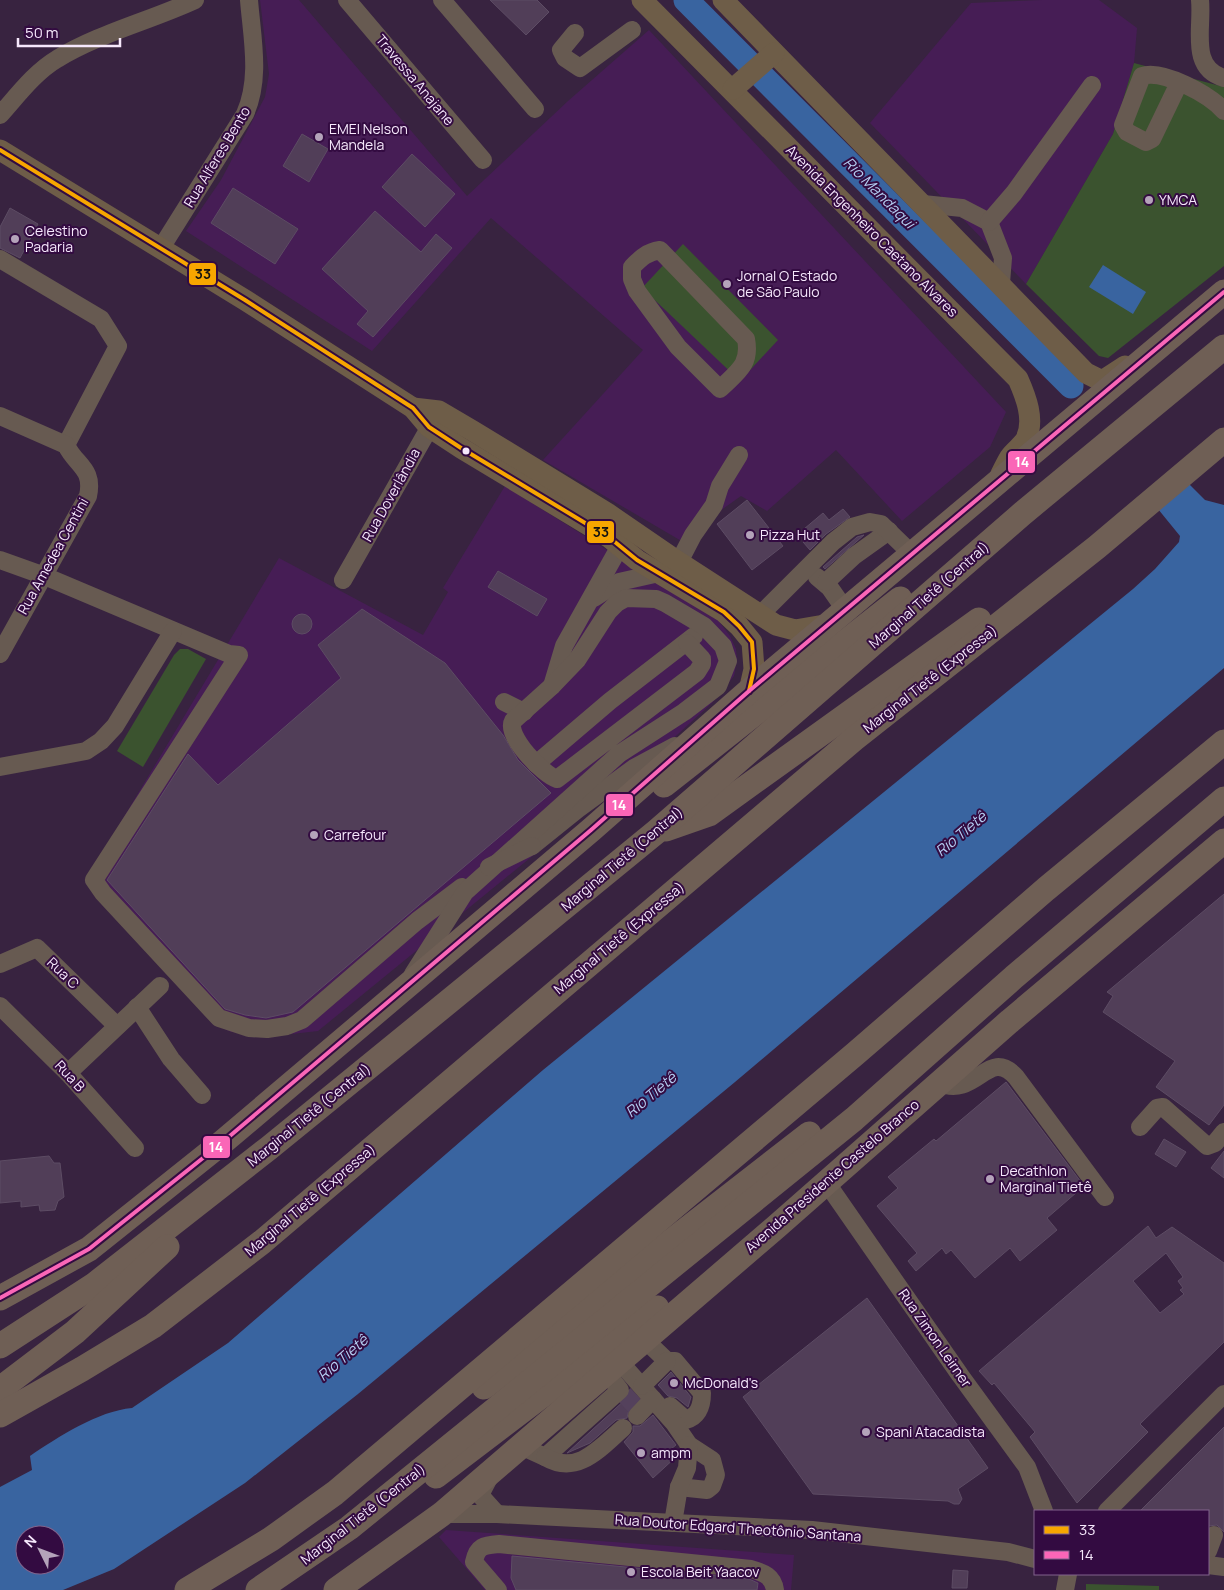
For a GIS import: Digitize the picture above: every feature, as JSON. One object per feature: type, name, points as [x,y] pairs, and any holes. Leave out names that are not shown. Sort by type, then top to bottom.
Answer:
[{"type":"highway","points":[[0,1314],[25,1298],[90,1249],[218,1146],[591,830],[698,734],[1224,292]]},
{"type":"highway","name":"Marginal Tietê (Central)","points":[[0,1346],[94,1286],[269,1148],[656,832],[1023,513],[1224,347]]},
{"type":"highway","name":"Marginal Tietê (Expressa)","points":[[0,1415],[153,1326],[262,1242],[854,739],[1097,547],[1224,440]]},
{"type":"highway","points":[[591,830],[669,782],[889,608],[1023,513]]},
{"type":"highway","points":[[656,832],[709,814],[1069,555],[1097,547]]},
{"type":"highway","points":[[187,1590],[271,1539],[335,1493],[855,1054],[1046,889],[1224,742]]},
{"type":"highway","name":"Marginal Tietê (Central)","points":[[258,1590],[295,1567],[375,1508],[455,1440],[854,1119],[1014,977],[1224,799]]},
{"type":"highway","name":"Avenida Presidente Castelo Branco","points":[[336,1590],[442,1514],[521,1446],[617,1379],[644,1339],[776,1227],[1010,1021],[1224,841]]},
{"type":"highway","points":[[422,1419],[457,1407],[464,1402],[588,1308],[892,1068],[919,1050],[942,1042]]},
{"type":"highway","points":[[0,1390],[75,1332],[211,1208],[269,1148]]},
{"type":"highway","points":[[375,1508],[408,1496],[746,1238],[776,1227]]},
{"type":"highway","points":[[0,1298],[90,1249]]},
{"type":"main road","name":"Avenida Engenheiro Caetano Alvares","points":[[642,0],[733,89],[1018,379],[1026,397],[1030,421],[1029,431],[1025,441],[1010,456],[995,484]]},
{"type":"main road","points":[[722,0],[1094,378],[1102,381],[1123,367],[1139,362]]},
{"type":"main road","points":[[733,89],[774,52]]},
{"type":"main road","points":[[2,156],[161,248],[246,300],[413,408],[607,513],[627,539],[658,564],[768,619],[795,630],[838,618]]},
{"type":"main road","points":[[434,419],[627,539],[724,612],[752,642],[754,668],[749,691]]},
{"type":"main road","points":[[752,642],[770,637],[768,619]]},
{"type":"street","points":[[0,115],[22,90],[56,59],[78,48],[195,0]]},
{"type":"street","name":"Rua Alferes Bento","points":[[161,248],[245,114],[252,98],[255,80],[249,0]]},
{"type":"street","name":"Travessa Anajane","points":[[347,0],[483,160]]},
{"type":"street","points":[[442,0],[535,109]]},
{"type":"street","points":[[1200,0],[1200,58],[1206,67],[1224,78]]},
{"type":"street","points":[[575,33],[561,50],[565,58],[580,68],[632,30]]},
{"type":"street","points":[[1179,83],[1215,100],[1224,111]]},
{"type":"street","points":[[989,222],[1014,193],[1092,85]]},
{"type":"street","points":[[923,204],[962,208],[989,222],[1003,258],[1001,283]]},
{"type":"street","points":[[660,250],[666,255],[746,340],[749,354],[743,366],[720,389],[678,347],[638,291],[632,279],[632,267],[648,252],[660,250]]},
{"type":"street","points":[[0,259],[101,319],[118,346],[66,444],[0,416]]},
{"type":"street","name":"Rua Doverlândia","points":[[343,580],[434,419]]},
{"type":"street","name":"Rua Amedea Centini","points":[[0,654],[42,575],[88,496],[90,483],[85,469],[70,456],[66,444]]},
{"type":"street","points":[[592,600],[620,582],[658,564],[693,535],[714,505],[720,486],[739,455]]},
{"type":"street","points":[[768,619],[807,569],[833,542],[852,528],[870,522],[881,524],[913,555]]},
{"type":"street","points":[[826,582],[854,556],[889,531]]},
{"type":"street","points":[[552,686],[564,646],[627,539]]},
{"type":"street","points":[[0,560],[42,575],[173,632],[229,654],[239,655],[94,880],[116,908],[219,1018],[249,1028],[267,1030],[287,1026],[302,1020],[417,921],[489,867],[532,846],[578,808],[634,768],[698,734]]},
{"type":"street","points":[[807,569],[826,582],[838,618]]},
{"type":"street","points":[[404,989],[465,892],[619,754],[684,712],[718,686],[728,661],[723,646],[698,623],[656,599],[626,598],[617,602],[608,612],[577,660],[511,724],[512,734],[536,764],[546,774],[557,779],[697,672],[702,664],[702,659],[687,643]]},
{"type":"street","points":[[536,764],[633,682],[687,643],[698,623]]},
{"type":"street","points":[[658,655],[698,623]]},
{"type":"street","points":[[0,766],[86,750],[101,740],[115,726],[173,632]]},
{"type":"street","points":[[504,702],[524,712]]},
{"type":"street","name":"Rua C","points":[[0,964],[37,948],[117,1026]]},
{"type":"street","points":[[68,1073],[160,986]]},
{"type":"street","name":"Rua B","points":[[0,1006],[68,1073],[135,1148]]},
{"type":"street","points":[[137,1007],[171,1059],[202,1095]]},
{"type":"street","points":[[939,1083],[956,1088],[964,1086],[988,1070],[1006,1068],[1016,1077],[1106,1197]]},
{"type":"street","points":[[1140,1127],[1157,1108],[1162,1107],[1207,1146],[1215,1143],[1224,1132]]},
{"type":"street","name":"Rua Zimon Leirner","points":[[826,1182],[960,1375],[1027,1466],[1041,1504]]},
{"type":"street","points":[[644,1339],[667,1361],[675,1362],[702,1393],[702,1404],[691,1419],[686,1420],[652,1388],[647,1392]]},
{"type":"street","points":[[638,1412],[647,1392],[667,1361]]},
{"type":"street","points":[[545,1457],[617,1379],[647,1392],[690,1445],[712,1460],[716,1475],[712,1486],[707,1490],[679,1487]]},
{"type":"street","points":[[1108,1510],[1224,1394]]},
{"type":"street","points":[[521,1446],[557,1464],[576,1463],[589,1457],[623,1428]]},
{"type":"street","points":[[673,1523],[679,1487],[687,1468],[690,1445]]},
{"type":"street","points":[[493,1470],[480,1495],[497,1514]]},
{"type":"street","name":"Rua Doutor Edgard Theotônio Santana","points":[[442,1514],[497,1514],[812,1530],[1008,1552],[1034,1560]]},
{"type":"street","points":[[1209,1548],[1214,1535]]},
{"type":"street","points":[[498,1590],[474,1562],[476,1551],[482,1546],[500,1544],[752,1569],[769,1576],[773,1581],[775,1590]]},
{"type":"street","name":"Rua Doutor Edgard Theotônio Santana","points":[[1008,1552],[1034,1550]]},
{"type":"street","points":[[1209,1566],[1224,1567]]},
{"type":"street","points":[[1065,1590],[1068,1575]]},
{"type":"shaded area","name":"Jornal O Estado de São Paulo","points":[[260,0],[299,0],[467,196],[568,101],[649,30],[1006,412],[990,447],[902,521],[836,450],[767,511],[741,496],[717,513],[690,546],[543,460],[643,350],[491,218],[372,351],[186,231],[221,180],[265,97],[269,74]]},
{"type":"shaded area","points":[[1099,0],[1137,28],[1134,63],[1113,134],[1026,284],[870,123],[971,3]]},
{"type":"shaded area","points":[[505,486],[717,619],[730,636],[736,649],[737,660],[734,676],[712,703],[644,765],[318,1031],[274,1036],[231,1032],[212,1023],[85,882],[279,558],[423,635],[448,592],[443,588]]},
{"type":"shaded area","name":"Escola Beit Yaacov","points":[[446,1530],[794,1555],[791,1590],[485,1590],[439,1537]]},
{"type":"green space","name":"YMCA","points":[[1134,63],[1224,87],[1224,266],[1108,358],[1099,356],[1026,284],[1113,134]]},
{"type":"green space","points":[[683,244],[778,340],[740,381],[642,288]]},
{"type":"green space","points":[[180,649],[188,649],[206,659],[143,767],[117,751],[174,655]]},
{"type":"green space","points":[[1086,1584],[1159,1586],[1159,1590],[1086,1590]]},
{"type":"water","points":[[1103,265],[1146,292],[1133,314],[1089,287]]},
{"type":"water","name":"Rio Tietê","points":[[1187,482],[1205,500],[1224,505],[1224,668],[735,1082],[358,1394],[245,1483],[114,1569],[63,1590],[0,1590],[0,1487],[32,1470],[30,1456],[92,1419],[119,1410],[132,1408],[228,1343],[543,1070],[1133,589],[1155,569],[1179,542],[1180,536],[1158,509]]},
{"type":"building","points":[[490,0],[537,0],[549,12],[526,35]]},
{"type":"building","points":[[302,134],[328,149],[309,182],[283,166]]},
{"type":"building","points":[[412,154],[455,194],[425,227],[382,187]]},
{"type":"building","points":[[233,188],[298,229],[275,264],[211,223]]},
{"type":"building","name":"Celestino Padaria","points":[[10,208],[38,224],[20,258],[0,248],[0,227]]},
{"type":"building","points":[[375,211],[421,252],[436,234],[452,248],[373,337],[357,324],[368,311],[322,269]]},
{"type":"building","name":"Pizza Hut","points":[[747,500],[783,546],[752,570],[717,524]]},
{"type":"building","points":[[843,509],[850,517],[826,534],[810,550],[803,542],[810,536],[804,529],[823,513],[829,520]]},
{"type":"building","points":[[864,535],[825,569],[823,567],[857,537]]},
{"type":"building","points":[[498,571],[547,599],[537,616],[488,587]]},
{"type":"building","name":"Carrefour","points":[[362,609],[445,663],[503,735],[518,760],[551,793],[293,1012],[266,1018],[245,1015],[225,1009],[107,880],[188,754],[218,785],[341,678],[318,645]]},
{"type":"building","points":[[302,614],[309,617],[312,624],[309,631],[302,634],[295,631],[292,624],[295,617]]},
{"type":"building","points":[[1224,894],[1224,1105],[1209,1125],[1156,1087],[1175,1061],[1103,1012],[1113,996],[1107,992]]},
{"type":"building","name":"Decathlon Marginal Tietê","points":[[1006,1082],[1084,1186],[1047,1218],[1057,1230],[1020,1261],[1010,1248],[975,1278],[951,1250],[946,1254],[942,1248],[916,1271],[908,1261],[917,1253],[877,1206],[898,1188],[888,1177],[934,1139],[936,1141]]},
{"type":"building","points":[[1164,1139],[1186,1152],[1176,1167],[1155,1154]]},
{"type":"building","points":[[1224,1151],[1224,1178],[1211,1168]]},
{"type":"building","points":[[49,1156],[54,1163],[60,1163],[64,1197],[58,1201],[55,1210],[40,1211],[39,1205],[21,1207],[21,1201],[0,1203],[0,1161]]},
{"type":"building","points":[[1148,1226],[1156,1238],[1172,1227],[1224,1263],[1224,1342],[1140,1424],[1148,1432],[1077,1503],[1030,1437],[1035,1432],[994,1383],[992,1385],[979,1371]],"holes":[[[1166,1253],[1183,1277],[1178,1281],[1183,1288],[1180,1290],[1184,1294],[1160,1313],[1133,1281]]]},
{"type":"building","name":"Spani Atacadista","points":[[867,1298],[988,1468],[958,1489],[962,1499],[959,1504],[948,1501],[813,1494],[743,1397]]},
{"type":"building","points":[[671,1372],[691,1397],[688,1407],[677,1398],[668,1396],[658,1385]]},
{"type":"building","points":[[630,1390],[638,1399],[629,1409],[627,1418],[616,1420],[590,1443],[567,1453],[627,1398]]},
{"type":"building","points":[[653,1415],[676,1445],[671,1449],[677,1456],[653,1478],[624,1442],[633,1432],[633,1426],[640,1426]]},
{"type":"building","points":[[1224,1427],[1224,1532],[1217,1525],[1209,1526],[1209,1510],[1141,1510]]},
{"type":"building","points":[[512,1556],[749,1579],[758,1583],[757,1590],[516,1590],[511,1578]]},
{"type":"building","points":[[953,1570],[968,1571],[967,1588],[952,1588]]},
{"type":"waterway","name":"Rio Mandaqui","points":[[686,0],[1071,386]]},
{"type":"tunnel","points":[[624,1394],[636,1407]]},
{"type":"transit line","name":"33","points":[[0,150],[245,300],[413,408],[429,427],[461,448],[610,538],[637,560],[724,612],[752,642],[754,669],[749,691]]},
{"type":"transit line","name":"14","points":[[0,1298],[89,1249],[218,1146],[591,830],[749,691],[1224,292]]},
{"type":"place","name":"EMEI Nelson Mandela","points":[[319,137]]},
{"type":"place","name":"YMCA","points":[[1149,200]]},
{"type":"place","name":"Celestino Padaria","points":[[15,239]]},
{"type":"place","name":"Jornal O Estado de São Paulo","points":[[727,284]]},
{"type":"place","name":"Pizza Hut","points":[[750,535]]},
{"type":"place","name":"Carrefour","points":[[314,835]]},
{"type":"place","name":"Decathlon Marginal Tietê","points":[[990,1179]]},
{"type":"place","name":"McDonald's","points":[[674,1383]]},
{"type":"place","name":"Spani Atacadista","points":[[866,1432]]},
{"type":"place","name":"ampm","points":[[641,1453]]},
{"type":"place","name":"Escola Beit Yaacov","points":[[631,1572]]}]
